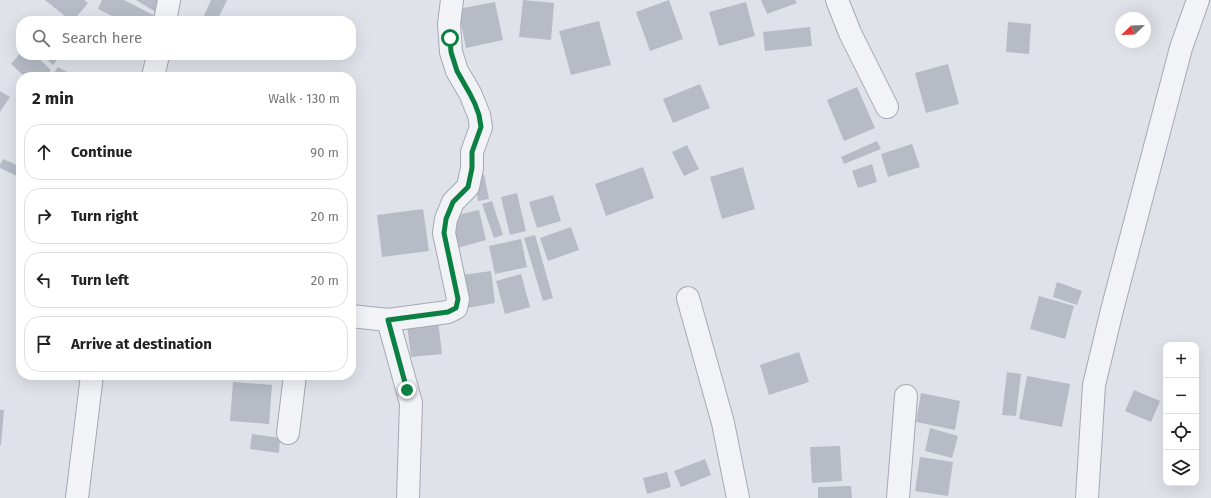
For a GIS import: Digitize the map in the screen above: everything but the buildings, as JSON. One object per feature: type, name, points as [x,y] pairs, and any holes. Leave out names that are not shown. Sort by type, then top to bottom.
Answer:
[{"type":"street","points":[[166,16],[168,0]]},
{"type":"street","points":[[356,317],[388,320],[448,312],[456,308],[458,299],[444,233],[446,219],[453,202],[468,187],[472,168],[472,152],[481,127],[479,115],[470,94],[457,71],[451,52],[449,24],[452,0]]},
{"type":"street","points":[[837,0],[850,33],[887,107]]},
{"type":"street","points":[[1087,498],[1094,385],[1112,310],[1181,48],[1198,0]]},
{"type":"street","points":[[154,72],[157,60]]},
{"type":"street","points":[[688,298],[723,423],[738,498]]},
{"type":"street","points":[[388,320],[411,403],[408,498]]},
{"type":"street","points":[[77,498],[91,380]]},
{"type":"street","points":[[288,433],[294,380]]},
{"type":"street","points":[[898,498],[906,396]]},
{"type":"route","points":[[407,390],[388,320],[448,312],[456,308],[458,299],[444,233],[446,219],[453,202],[468,187],[472,168],[472,152],[481,127],[475,104],[457,71],[451,52],[450,38]]}]
